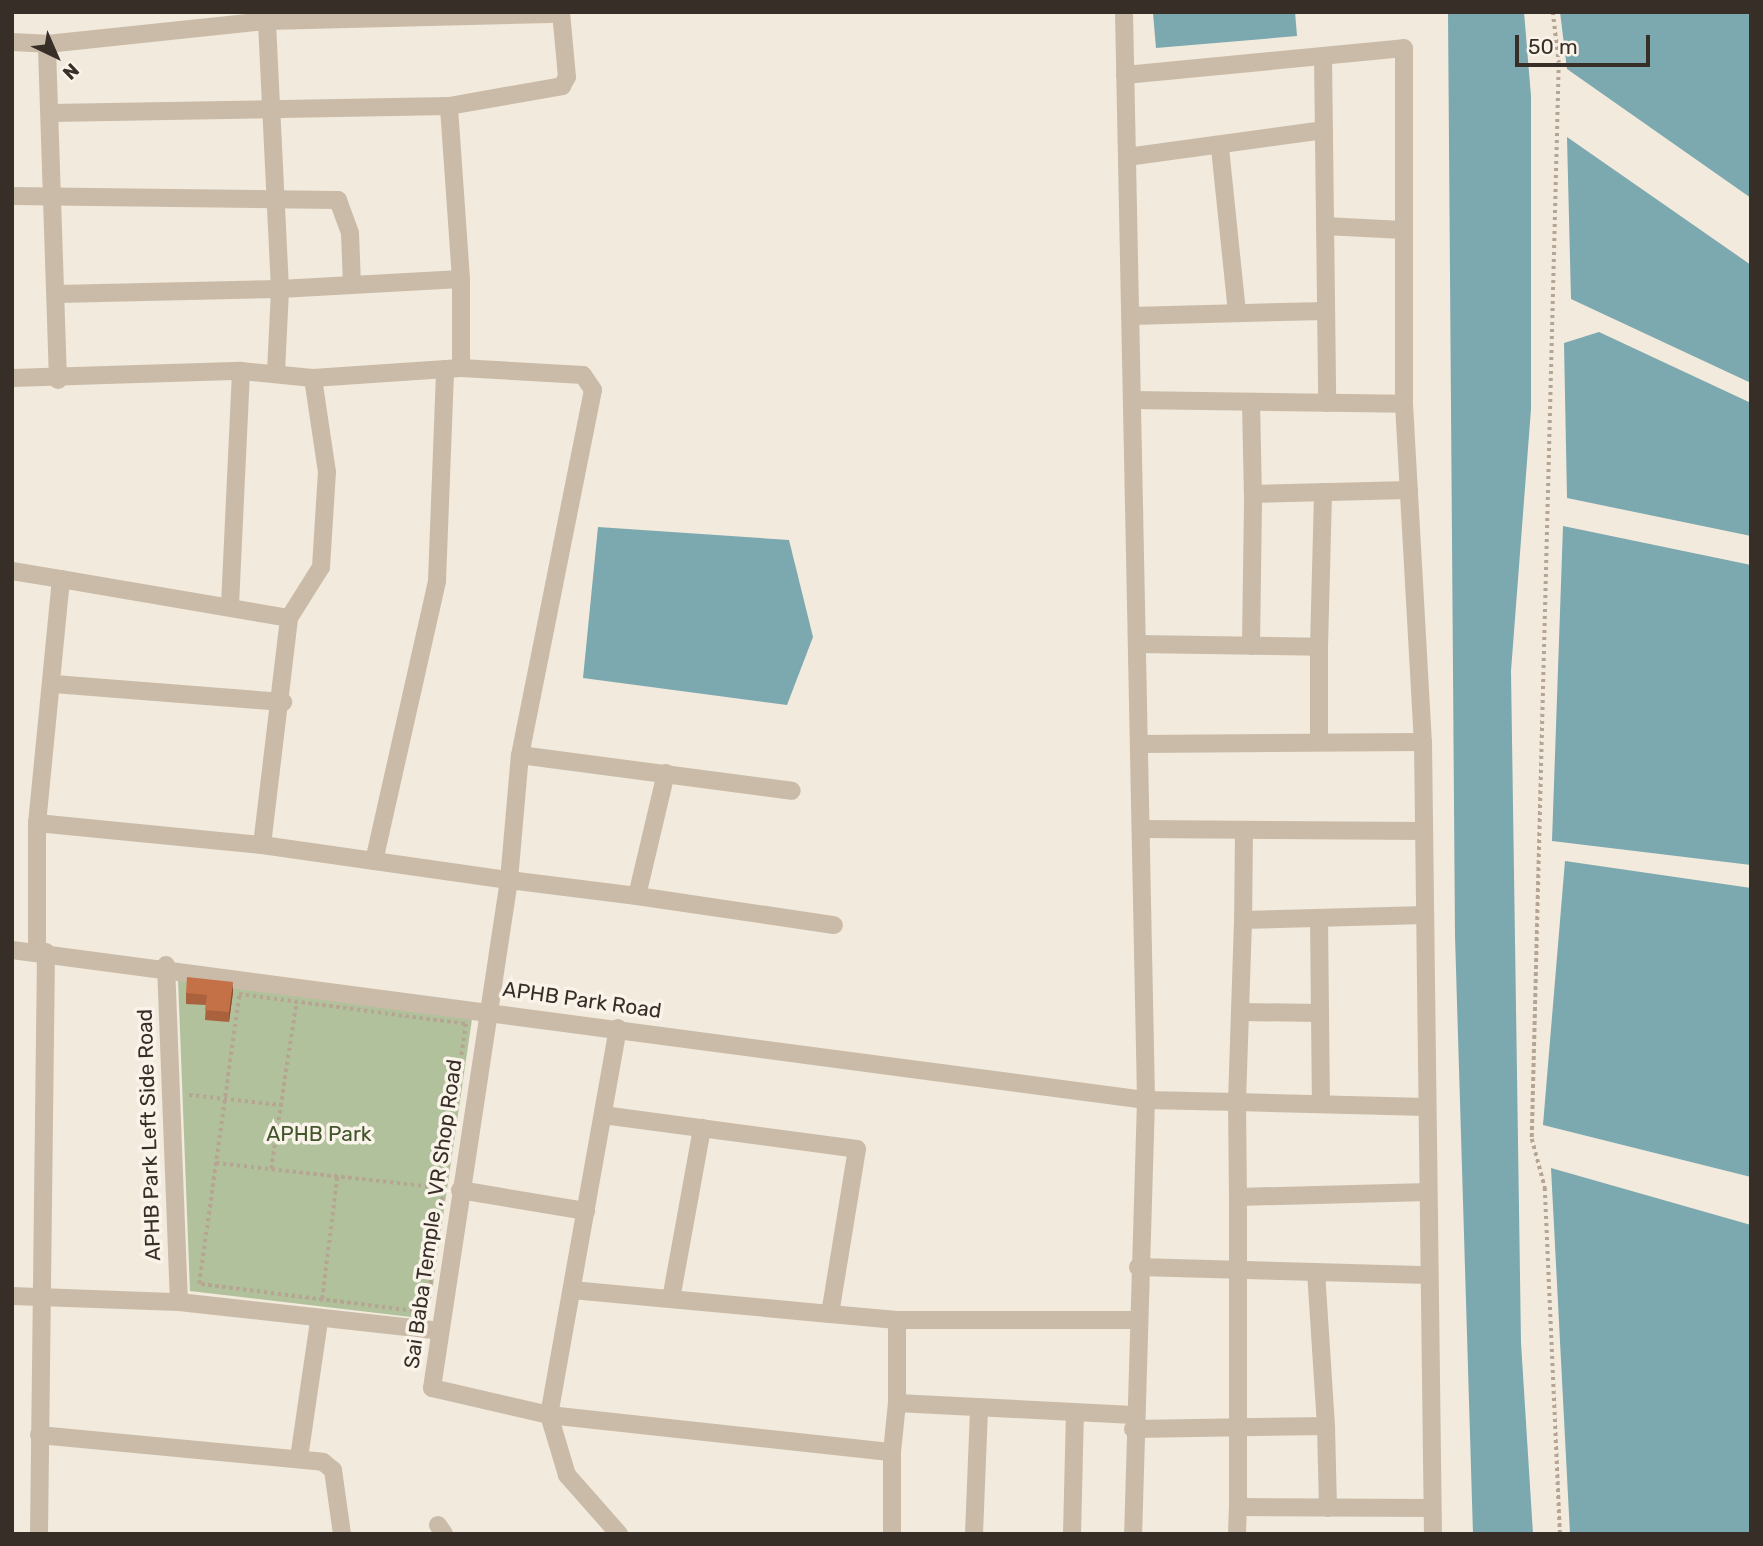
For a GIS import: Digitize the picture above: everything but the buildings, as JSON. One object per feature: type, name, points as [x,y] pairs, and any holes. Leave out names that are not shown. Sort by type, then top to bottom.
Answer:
[{"type":"street","points":[[12,41],[47,44],[267,17],[456,12],[561,13],[567,77],[562,86],[449,106],[274,112],[51,113]]},
{"type":"street","points":[[1124,12],[1146,1100],[1136,1320],[1133,1534]]},
{"type":"street","points":[[267,17],[278,198],[280,289],[275,372]]},
{"type":"street","points":[[47,44],[56,200],[58,380]]},
{"type":"street","points":[[1125,75],[1404,48],[1404,404],[1423,742],[1433,1534]]},
{"type":"street","points":[[1323,55],[1327,403]]},
{"type":"street","points":[[374,861],[438,581],[461,279],[449,106]]},
{"type":"street","points":[[1127,157],[1220,148],[1324,130]]},
{"type":"street","points":[[1220,148],[1237,313]]},
{"type":"street","points":[[12,196],[56,200],[338,200],[350,233],[352,285]]},
{"type":"street","points":[[1325,226],[1404,230]]},
{"type":"street","points":[[57,293],[280,289],[461,279]]},
{"type":"street","points":[[1131,316],[1326,310]]},
{"type":"street","name":"Sai Baba Temple , VR Shop Road","points":[[12,378],[58,380],[241,370],[313,378],[453,368],[560,371],[583,375],[593,390],[557,593],[520,755],[509,880],[452,1189],[440,1331],[432,1388],[550,1415]]},
{"type":"street","points":[[230,605],[241,370]]},
{"type":"street","points":[[262,845],[283,702],[289,618],[321,567],[327,472],[313,378]]},
{"type":"street","points":[[1132,400],[1404,404]]},
{"type":"street","points":[[1251,401],[1251,646]]},
{"type":"street","points":[[1252,494],[1409,490]]},
{"type":"street","points":[[1319,738],[1324,492]]},
{"type":"street","points":[[12,571],[230,605],[289,618]]},
{"type":"street","points":[[39,1534],[43,1295],[42,952],[37,823],[54,684],[61,579]]},
{"type":"street","points":[[1138,644],[1319,647]]},
{"type":"street","points":[[54,684],[283,702]]},
{"type":"street","points":[[1140,744],[1319,738],[1423,742]]},
{"type":"street","points":[[520,755],[792,791]]},
{"type":"street","points":[[637,896],[666,773]]},
{"type":"street","points":[[37,823],[262,845],[834,925]]},
{"type":"street","points":[[1142,829],[1424,831]]},
{"type":"street","points":[[1237,1534],[1240,1428],[1237,1102],[1244,831]]},
{"type":"street","points":[[1243,920],[1425,915]]},
{"type":"street","points":[[1319,918],[1321,1103]]},
{"type":"street","name":"APHB Park Road","points":[[12,950],[166,965],[298,993],[485,1010],[1146,1100],[1427,1107]]},
{"type":"street","name":"APHB Park Left Side Road","points":[[166,965],[178,1302]]},
{"type":"street","points":[[1240,1012],[1320,1013]]},
{"type":"street","points":[[618,1028],[550,1415],[568,1475],[619,1534]]},
{"type":"street","points":[[603,1115],[857,1149],[830,1314]]},
{"type":"street","points":[[671,1299],[702,1128]]},
{"type":"street","points":[[452,1189],[586,1211]]},
{"type":"street","points":[[1238,1197],[1428,1192]]},
{"type":"street","points":[[1138,1266],[1429,1275]]},
{"type":"street","points":[[1316,1272],[1326,1426],[1328,1508]]},
{"type":"street","points":[[572,1290],[897,1320],[1136,1320]]},
{"type":"street","points":[[12,1296],[43,1295],[178,1302],[319,1321],[440,1331]]},
{"type":"street","points":[[892,1534],[897,1320]]},
{"type":"street","points":[[299,1458],[319,1321]]},
{"type":"street","points":[[897,1403],[979,1412],[1075,1414],[1133,1422],[1240,1428],[1326,1426]]},
{"type":"street","points":[[974,1534],[979,1412]]},
{"type":"street","points":[[1072,1534],[1075,1414]]},
{"type":"street","points":[[550,1415],[892,1452]]},
{"type":"street","points":[[39,1435],[299,1458],[333,1470],[342,1534]]},
{"type":"street","points":[[1238,1507],[1432,1508]]},
{"type":"path","points":[[1553,12],[1559,63],[1532,1139],[1545,1188],[1560,1534]]},
{"type":"path","points":[[271,1170],[298,993]]},
{"type":"path","points":[[298,993],[466,1024],[452,1189],[427,1314],[199,1284],[239,994],[298,993]]},
{"type":"path","points":[[170,1093],[281,1105]]},
{"type":"path","points":[[216,1163],[452,1189]]},
{"type":"path","points":[[319,1321],[337,1177]]},
{"type":"green space","name":"APHB Park","points":[[178,978],[472,1019],[428,1319],[190,1291]]},
{"type":"water","points":[[1295,12],[1297,36],[1156,48],[1153,13]]},
{"type":"water","points":[[1448,12],[1524,12],[1531,96],[1531,409],[1511,671],[1521,1343],[1533,1534],[1473,1534],[1455,936]]},
{"type":"water","points":[[1560,12],[1751,12],[1751,198],[1567,69]]},
{"type":"water","points":[[1567,137],[1751,265],[1751,383],[1571,299]]},
{"type":"water","points":[[1599,332],[1751,403],[1751,536],[1567,498],[1564,343]]},
{"type":"water","points":[[1563,526],[1751,565],[1751,865],[1552,841]]},
{"type":"water","points":[[598,527],[789,540],[813,637],[787,705],[583,678]]},
{"type":"water","points":[[1565,861],[1751,888],[1751,1177],[1543,1125]]},
{"type":"water","points":[[1551,1168],[1751,1225],[1751,1534],[1570,1534]]}]
